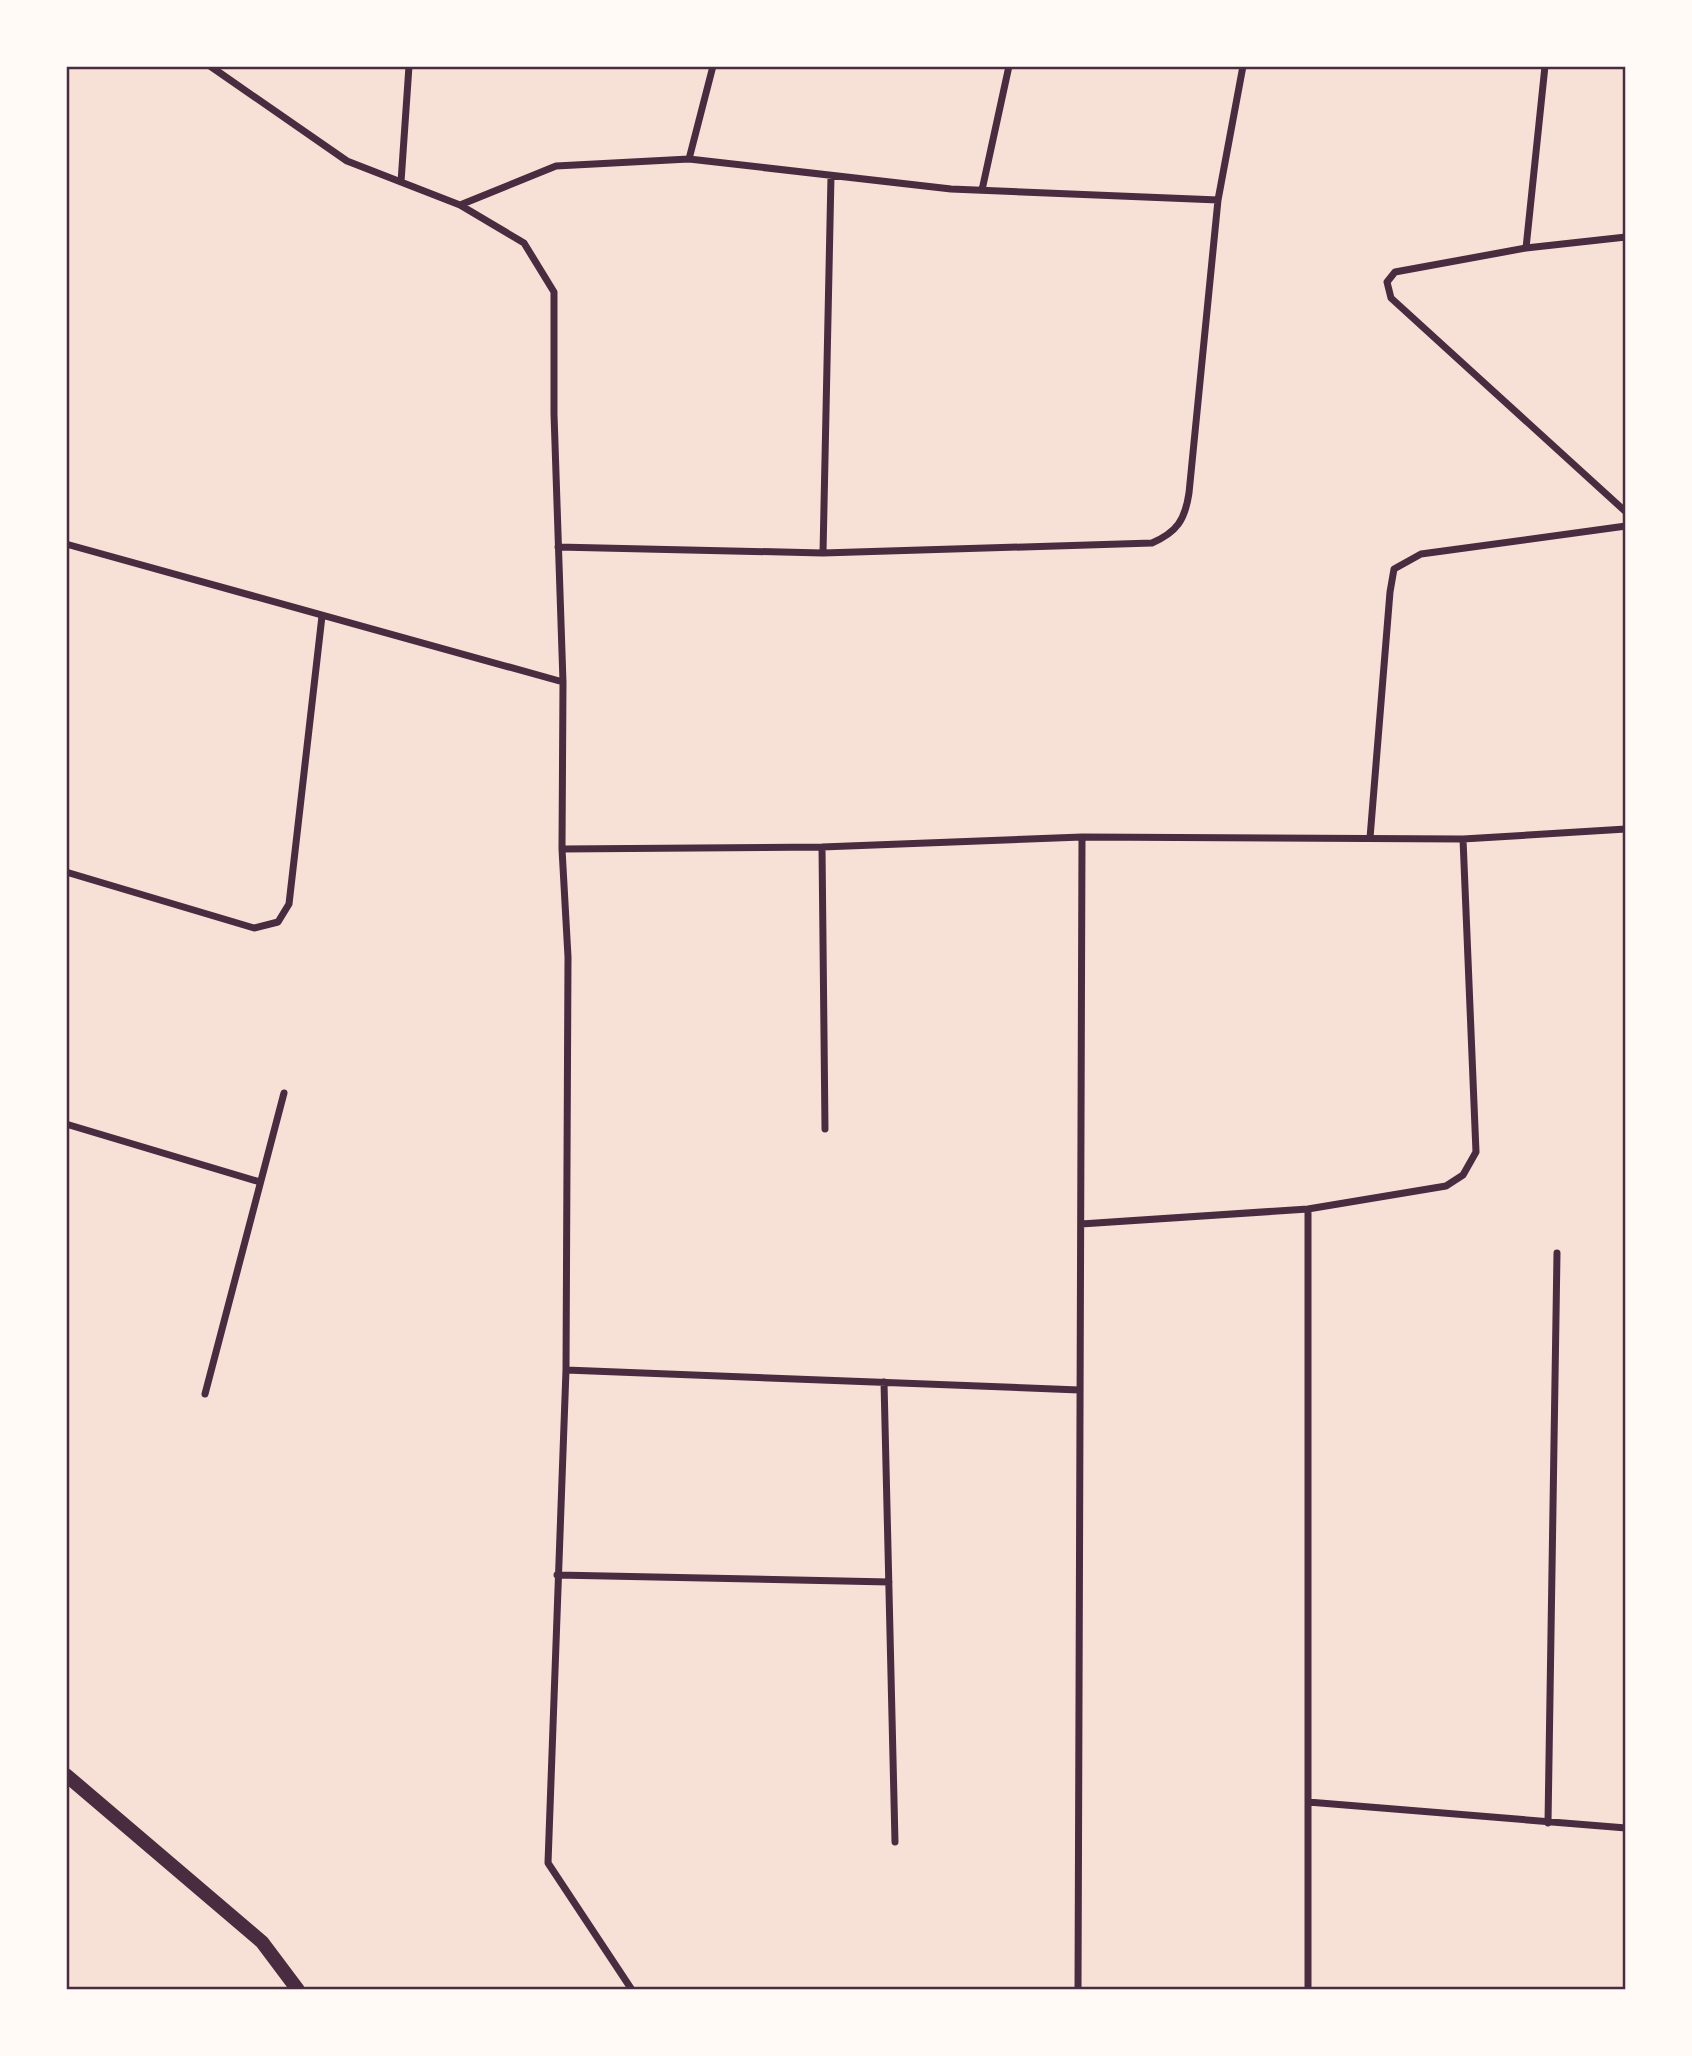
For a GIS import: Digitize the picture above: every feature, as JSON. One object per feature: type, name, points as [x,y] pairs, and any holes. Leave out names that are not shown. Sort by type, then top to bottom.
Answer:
[{"type":"main road","points":[[66,1775],[262,1942],[298,1990]]},
{"type":"street","points":[[210,66],[347,161],[460,205],[524,243],[554,292],[563,682],[562,849],[568,957],[566,1370],[548,1863],[632,1990]]},
{"type":"street","points":[[401,182],[409,66]]},
{"type":"street","points":[[689,159],[713,66]]},
{"type":"street","points":[[982,190],[1009,66]]},
{"type":"street","points":[[558,547],[822,552],[1152,543],[1171,535],[1185,516],[1189,494],[1218,200],[1243,66]]},
{"type":"street","points":[[1526,247],[1545,66]]},
{"type":"street","points":[[460,205],[556,166],[689,159],[982,190],[1218,200]]},
{"type":"street","points":[[822,552],[831,176]]},
{"type":"street","points":[[1626,237],[1526,247],[1395,272],[1387,282],[1391,299],[1626,512]]},
{"type":"street","points":[[1370,838],[1394,569],[1421,554],[1626,526]]},
{"type":"street","points":[[66,544],[563,682]]},
{"type":"street","points":[[66,872],[254,928],[278,922],[289,904],[323,616]]},
{"type":"street","points":[[562,849],[822,847],[1082,837],[1463,839],[1626,829]]},
{"type":"street","points":[[1077,1990],[1082,837]]},
{"type":"street","points":[[1081,1224],[1308,1209],[1446,1186],[1463,1175],[1476,1152],[1463,839]]},
{"type":"street","points":[[822,847],[825,1129]]},
{"type":"street","points":[[205,1394],[284,1093]]},
{"type":"street","points":[[66,1124],[260,1182]]},
{"type":"street","points":[[1308,1209],[1308,1990]]},
{"type":"street","points":[[1548,1823],[1557,1253]]},
{"type":"street","points":[[566,1370],[1079,1390]]},
{"type":"street","points":[[884,1382],[895,1842]]},
{"type":"street","points":[[557,1575],[889,1582]]},
{"type":"street","points":[[1308,1802],[1626,1828]]}]
